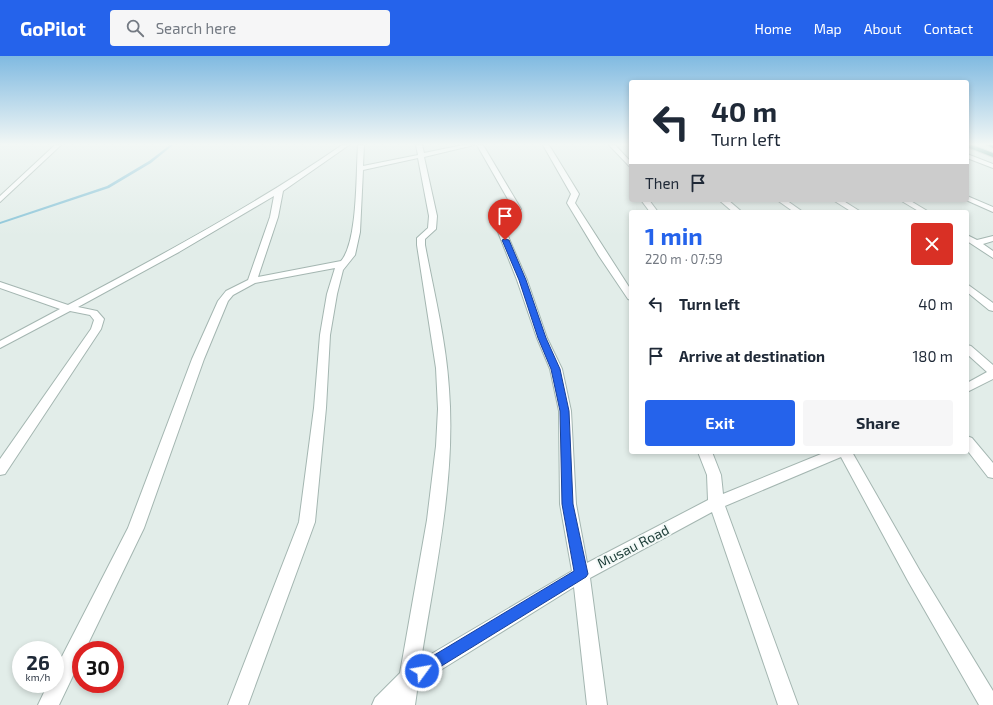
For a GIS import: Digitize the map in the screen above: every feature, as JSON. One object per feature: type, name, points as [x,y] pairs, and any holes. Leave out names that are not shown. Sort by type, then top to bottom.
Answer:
[{"type":"street","points":[[0,200],[26,175]]},
{"type":"street","points":[[0,345],[214,231],[302,175]]},
{"type":"street","points":[[238,705],[307,522],[320,408],[325,335],[332,294],[339,269],[351,255],[356,232],[359,175]]},
{"type":"street","points":[[405,705],[408,679],[440,493],[444,408],[438,343],[421,245],[421,238],[432,229],[433,216],[426,175]]},
{"type":"street","points":[[497,175],[516,209],[500,220],[500,227],[522,280],[542,338],[556,369],[564,411],[568,504],[581,574],[597,705]]},
{"type":"street","points":[[565,175],[575,194],[571,203],[603,256],[629,294]]},
{"type":"street","points":[[48,705],[136,528],[151,491],[198,359],[223,301],[228,293],[247,286],[252,281],[274,217],[279,191]]},
{"type":"street","points":[[969,198],[993,210]]},
{"type":"street","points":[[726,202],[736,210]]},
{"type":"street","points":[[784,202],[796,210]]},
{"type":"street","points":[[840,202],[854,210]]},
{"type":"street","points":[[908,202],[922,210]]},
{"type":"street","points":[[969,238],[993,255]]},
{"type":"street","points":[[977,243],[993,238]]},
{"type":"street","points":[[252,281],[344,263]]},
{"type":"street","points":[[0,285],[68,308],[93,313],[99,319],[96,330],[0,470]]},
{"type":"street","points":[[969,289],[993,308]]},
{"type":"street","points":[[969,350],[992,375],[969,387]]},
{"type":"street","points":[[969,443],[993,473]]},
{"type":"street","points":[[706,454],[714,475],[716,503],[788,705]]},
{"type":"street","name":"Musau Road","points":[[382,705],[408,679],[581,574],[716,503],[834,454]]},
{"type":"street","points":[[846,454],[914,576],[990,705]]},
{"type":"waterway","points":[[0,223],[108,187],[128,175]]},
{"type":"route","points":[[422,671],[581,574],[568,504],[564,411],[556,369],[542,338],[522,280],[505,240]]}]
